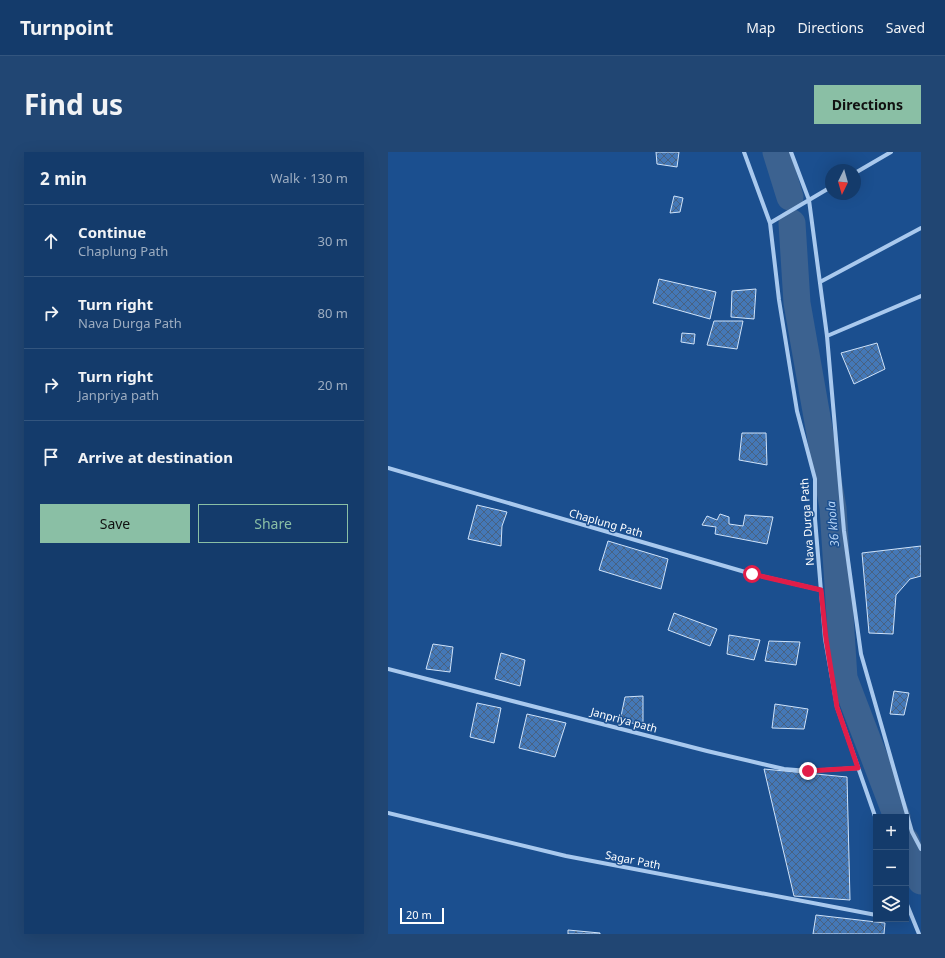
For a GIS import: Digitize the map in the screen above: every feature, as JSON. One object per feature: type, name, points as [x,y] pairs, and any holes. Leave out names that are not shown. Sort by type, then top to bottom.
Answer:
[{"type":"street","name":"Nava Durga Path","points":[[744,152],[770,223],[797,411],[815,479],[815,519],[821,590],[826,639],[837,707],[874,814]]},
{"type":"street","points":[[791,152],[809,200],[827,336],[844,531],[861,654],[912,832],[921,849]]},
{"type":"street","points":[[861,170],[891,152]]},
{"type":"street","points":[[770,223],[825,191]]},
{"type":"street","points":[[820,282],[921,228]]},
{"type":"street","points":[[827,336],[921,296]]},
{"type":"street","name":"Chaplung Path","points":[[388,468],[752,574],[821,590]]},
{"type":"street","name":"Janpriya path","points":[[388,669],[707,751],[784,769],[808,771],[858,768]]},
{"type":"street","name":"Sagar Path","points":[[388,813],[566,856],[873,914]]},
{"type":"street","points":[[909,913],[919,928],[919,934]]},
{"type":"building","points":[[656,152],[679,152],[677,167],[657,164]]},
{"type":"building","points":[[674,196],[683,198],[680,212],[670,213]]},
{"type":"building","points":[[659,279],[716,292],[710,319],[653,303]]},
{"type":"building","points":[[756,289],[754,319],[731,317],[732,291]]},
{"type":"building","points":[[714,321],[743,321],[737,349],[707,345]]},
{"type":"building","points":[[682,333],[695,334],[694,344],[681,342]]},
{"type":"building","points":[[877,343],[885,369],[854,384],[841,353]]},
{"type":"building","points":[[742,433],[766,433],[767,465],[739,460]]},
{"type":"building","points":[[477,505],[507,512],[502,526],[501,546],[468,539]]},
{"type":"building","points":[[720,514],[729,517],[729,524],[743,526],[745,515],[773,517],[767,544],[715,534],[716,527],[702,525],[707,516],[717,520]]},
{"type":"building","points":[[608,541],[668,559],[661,589],[599,570]]},
{"type":"building","points":[[921,546],[921,576],[910,579],[896,595],[893,634],[869,633],[862,553]]},
{"type":"building","points":[[674,613],[717,629],[710,646],[668,630]]},
{"type":"building","points":[[729,635],[760,640],[754,660],[727,654]]},
{"type":"building","points":[[769,641],[800,642],[796,665],[765,661]]},
{"type":"building","points":[[433,644],[453,647],[450,672],[426,669]]},
{"type":"building","points":[[501,653],[525,660],[520,686],[495,679]]},
{"type":"building","points":[[894,691],[909,693],[904,715],[890,714]]},
{"type":"building","points":[[643,696],[643,725],[620,721],[625,697]]},
{"type":"building","points":[[477,703],[501,708],[494,743],[470,737]]},
{"type":"building","points":[[775,704],[808,709],[804,729],[772,728]]},
{"type":"building","points":[[527,714],[566,723],[555,757],[519,748]]},
{"type":"building","points":[[764,769],[847,777],[850,900],[794,896]]},
{"type":"building","points":[[816,915],[885,923],[884,934],[813,934]]},
{"type":"building","points":[[568,930],[600,933],[600,934],[568,934]]},
{"type":"waterway","name":"36 khola","points":[[776,152],[790,197]]},
{"type":"waterway","name":"36 khola","points":[[792,223],[797,303],[833,508],[844,678],[896,814]]},
{"type":"waterway","name":"36 khola","points":[[909,849],[921,881]]},
{"type":"route","points":[[752,574],[821,590],[826,639],[837,707],[858,768],[808,771]]}]
